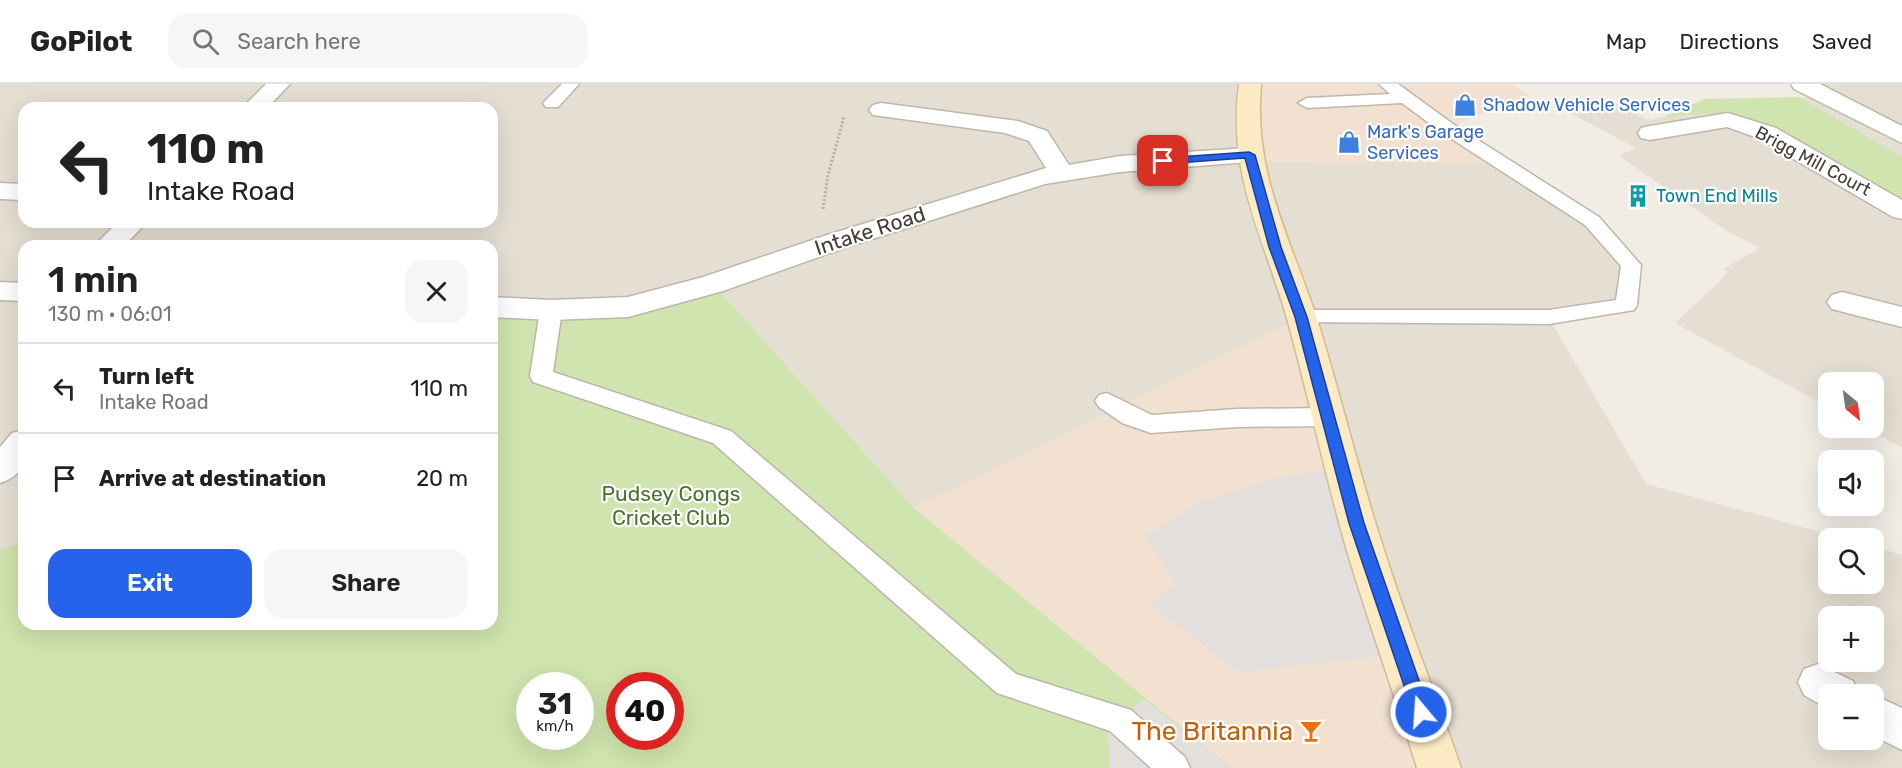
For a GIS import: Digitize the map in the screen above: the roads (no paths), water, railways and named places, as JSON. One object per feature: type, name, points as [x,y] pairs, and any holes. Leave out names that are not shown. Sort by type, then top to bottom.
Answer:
[{"type":"street","points":[[260,102],[279,84]]},
{"type":"street","points":[[1250,84],[1245,112],[1249,155],[1275,247],[1301,317],[1357,523],[1439,768]]},
{"type":"street","points":[[1802,84],[1902,136]]},
{"type":"street","points":[[881,110],[1018,130],[1038,136],[1062,173]]},
{"type":"street","name":"Brigg Mill Court","points":[[1650,133],[1728,120],[1767,134],[1902,211]]},
{"type":"street","name":"Intake Road","points":[[498,307],[551,310],[628,307],[713,284],[1041,177],[1120,164],[1249,155]]},
{"type":"street","points":[[0,191],[18,192]]},
{"type":"street","points":[[114,240],[128,228]]},
{"type":"street","points":[[0,291],[18,292]]},
{"type":"street","points":[[1842,302],[1902,317]]},
{"type":"street","points":[[0,470],[18,449]]},
{"type":"street","points":[[1884,720],[1902,730]]},
{"type":"lane","points":[[552,103],[571,84]]},
{"type":"lane","points":[[1301,317],[1549,317],[1626,305],[1631,265],[1592,221],[1447,128],[1387,84]]},
{"type":"lane","points":[[1307,103],[1406,98]]},
{"type":"lane","points":[[551,310],[541,376],[722,437],[1007,684],[1120,720],[1174,768]]},
{"type":"lane","points":[[1107,401],[1130,417],[1151,424],[1237,418],[1328,417]]},
{"type":"place","name":"Shadow Vehicle Services","points":[[1465,105]]},
{"type":"place","name":"Mark's Garage Services","points":[[1349,142]]},
{"type":"place","name":"Town End Mills","points":[[1638,196]]},
{"type":"place","name":"The Britannia","points":[[1311,731]]},
{"type":"park label","name":"Pudsey Congs Cricket Club","points":[[671,506]]}]
